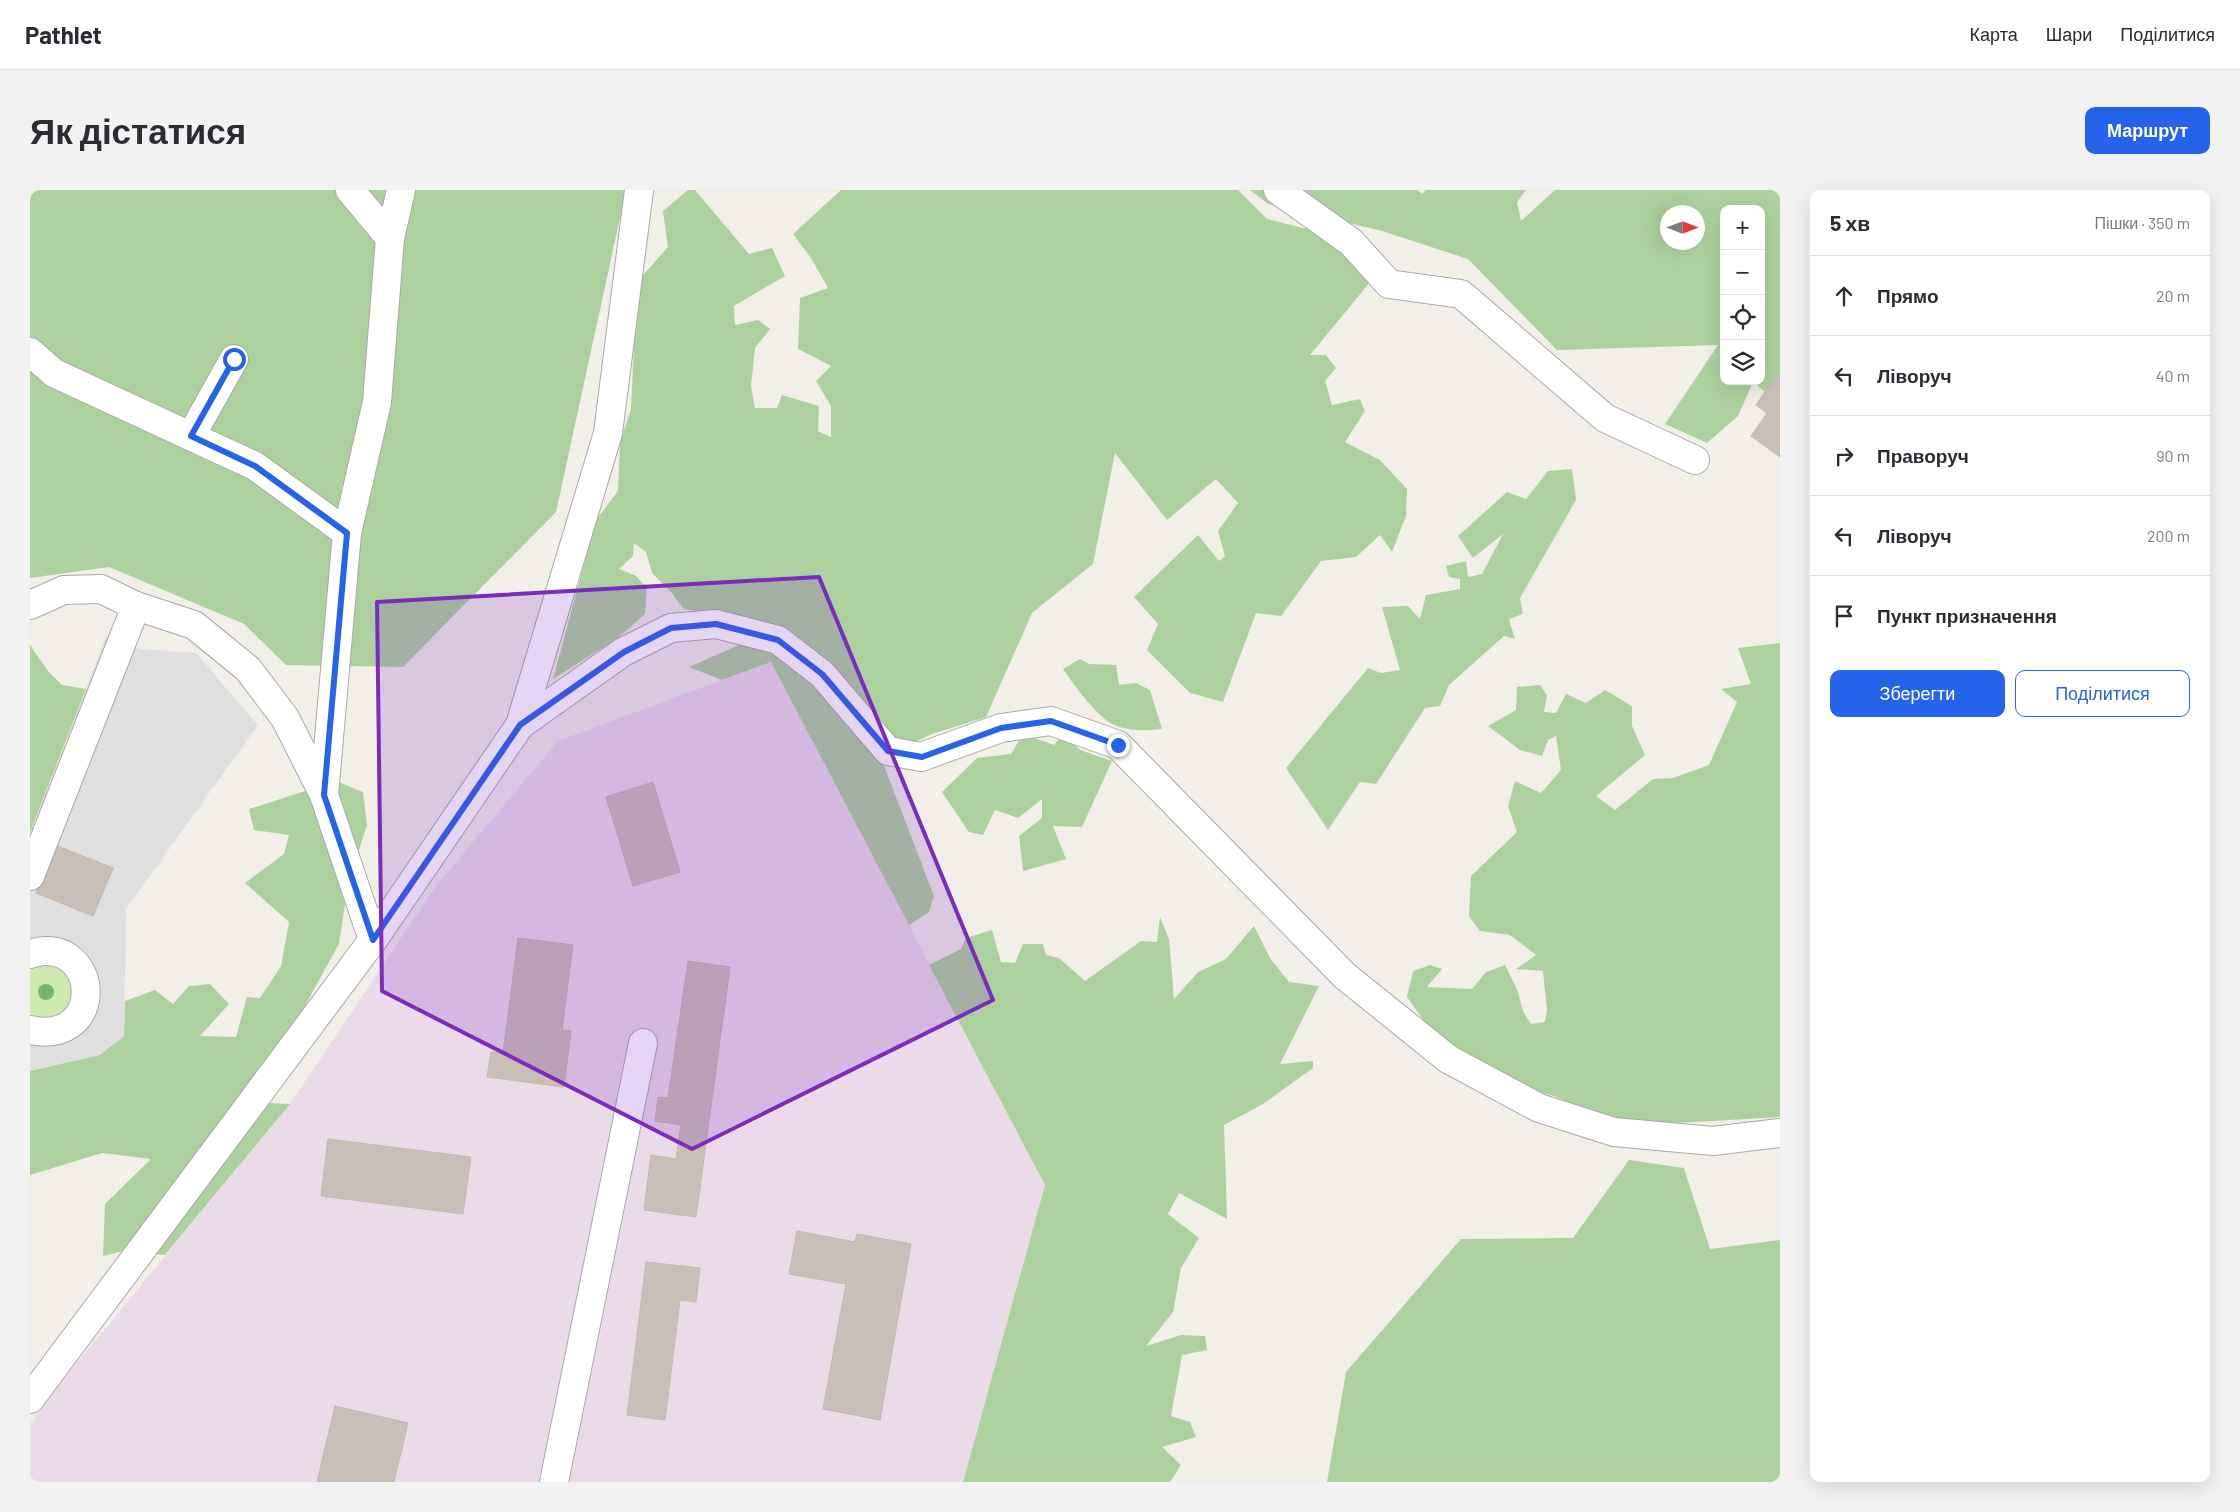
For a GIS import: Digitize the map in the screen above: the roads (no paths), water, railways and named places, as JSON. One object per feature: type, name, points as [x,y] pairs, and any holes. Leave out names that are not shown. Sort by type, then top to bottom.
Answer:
[{"type":"lane","points":[[350,190],[390,238]]},
{"type":"lane","points":[[324,795],[347,533],[377,402],[390,238],[401,190]]},
{"type":"lane","points":[[30,1399],[373,940],[520,725],[608,433],[639,190]]},
{"type":"lane","points":[[1278,190],[1351,242],[1389,284],[1461,294],[1605,418],[1695,460]]},
{"type":"lane","points":[[30,352],[54,373],[255,466],[347,533]]},
{"type":"lane","points":[[191,436],[234,359]]},
{"type":"lane","points":[[30,605],[64,590],[101,589],[136,606],[194,625],[248,669],[285,718],[324,795],[373,940]]},
{"type":"lane","points":[[30,876],[136,606]]},
{"type":"lane","points":[[520,725],[624,652],[655,636],[671,628],[716,624],[778,640],[822,674],[888,751],[922,757],[1001,728],[1051,721],[1118,745],[1199,825],[1345,976],[1448,1058],[1539,1108],[1614,1132],[1713,1141],[1780,1133]]},
{"type":"lane","points":[[30,954],[46,951],[61,954],[75,962],[83,976],[86,992],[83,1007],[75,1021],[62,1029],[54,1031],[30,1030]]},
{"type":"lane","points":[[554,1482],[642,1043]]}]
